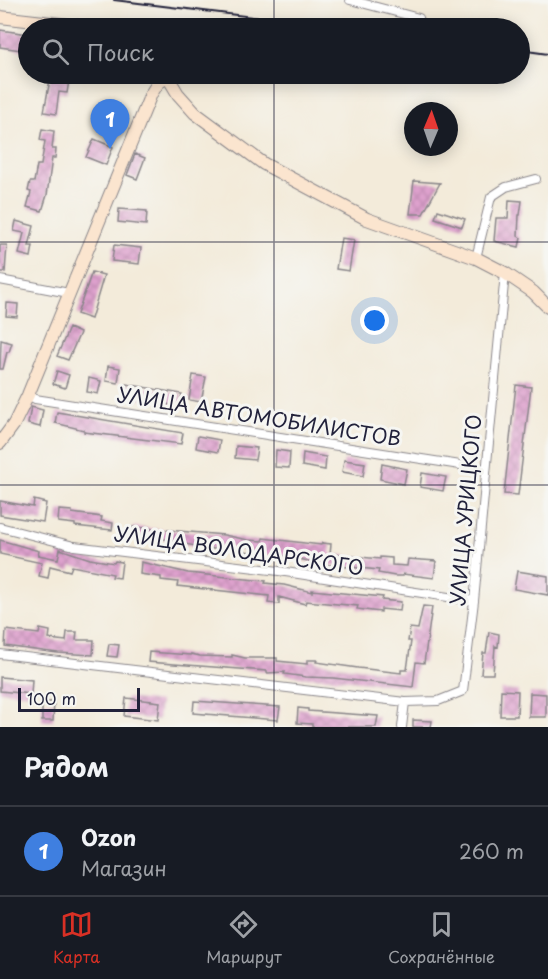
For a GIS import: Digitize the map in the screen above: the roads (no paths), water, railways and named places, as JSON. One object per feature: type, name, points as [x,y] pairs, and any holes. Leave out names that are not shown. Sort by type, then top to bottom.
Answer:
[{"type":"main road","points":[[0,17],[18,19]]},
{"type":"main road","points":[[0,443],[14,424],[28,395],[158,84]]},
{"type":"main road","points":[[172,84],[195,113],[264,164],[367,219],[476,258],[505,273],[533,292],[548,307]]},
{"type":"street","points":[[350,0],[419,18]]},
{"type":"street","points":[[476,258],[491,197],[506,187],[536,179]]},
{"type":"street","name":"УЛИЦА УРИЦКОГО","points":[[0,654],[405,702],[438,701],[463,691],[474,601],[505,273]]},
{"type":"street","points":[[0,280],[69,293]]},
{"type":"street","name":"УЛИЦА АВТОМОБИЛИСТОВ","points":[[28,395],[35,399],[486,469]]},
{"type":"street","name":"УЛИЦА ВОЛОДАРСКОГО","points":[[0,527],[74,546],[279,571],[474,601]]},
{"type":"street","points":[[402,727],[405,702]]},
{"type":"railway","points":[[114,0],[261,18]]},
{"type":"railway","points":[[530,51],[548,54]]},
{"type":"place","name":"Ozon","points":[[110,149]]}]
